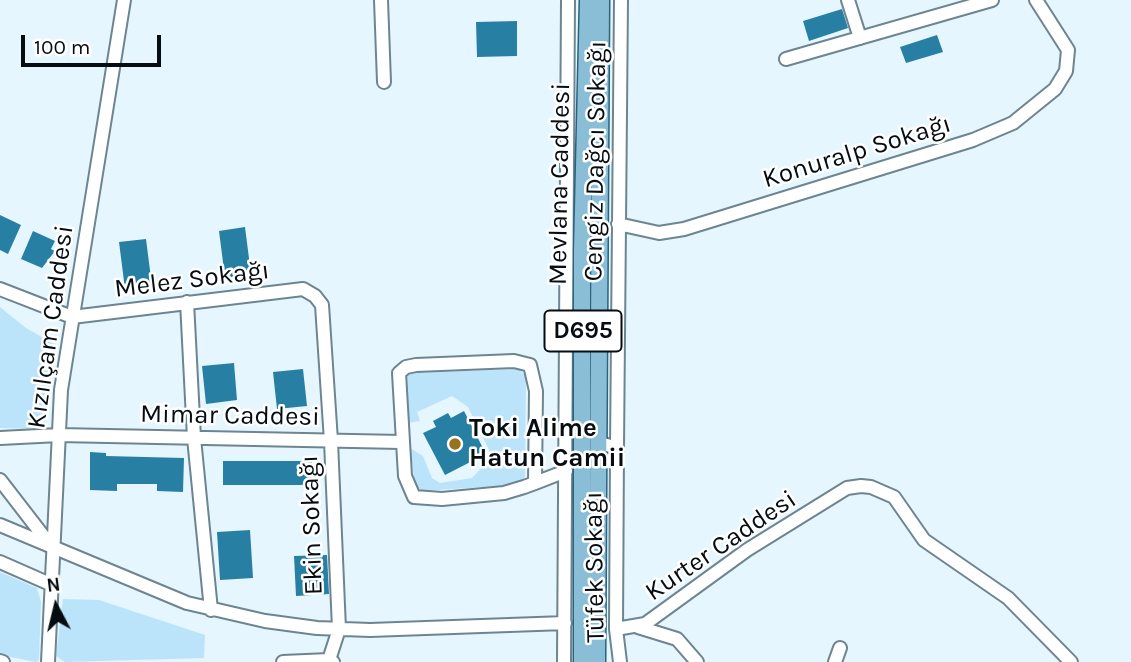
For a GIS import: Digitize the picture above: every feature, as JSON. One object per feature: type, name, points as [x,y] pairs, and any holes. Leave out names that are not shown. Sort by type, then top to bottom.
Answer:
[{"type":"main road","name":"Mevlana Caddesi","points":[[582,662],[582,251],[588,0]]},
{"type":"main road","name":"Mevlana Caddesi","points":[[597,662],[601,0]]},
{"type":"street","name":"Kızılçam Caddesi","points":[[48,662],[61,390],[124,0]]},
{"type":"street","points":[[381,0],[384,82]]},
{"type":"street","points":[[564,662],[568,0]]},
{"type":"street","name":"Cengiz Dağcı Sokağı","points":[[617,448],[621,0]]},
{"type":"street","points":[[848,0],[860,38]]},
{"type":"street","points":[[786,59],[992,0]]},
{"type":"street","name":"Konuralp Sokağı","points":[[618,223],[659,233],[677,230],[980,137],[1013,123],[1055,89],[1066,71],[1068,50],[1036,0]]},
{"type":"street","points":[[0,289],[72,317]]},
{"type":"street","name":"Melez Sokağı","points":[[72,317],[303,289],[315,296]]},
{"type":"street","name":"Ekin Sokağı","points":[[315,296],[322,305],[339,629]]},
{"type":"street","points":[[187,302],[194,438],[211,610]]},
{"type":"street","points":[[535,483],[536,391],[530,365],[514,360],[416,365],[406,367],[399,373],[401,442],[407,486],[414,497],[442,499],[504,493],[535,483],[566,471]]},
{"type":"street","name":"Mimar Caddesi","points":[[0,438],[59,435],[401,442]]},
{"type":"street","points":[[600,443],[617,448]]},
{"type":"street","name":"Tüfek Sokağı","points":[[617,448],[616,629],[620,662]]},
{"type":"street","points":[[0,480],[53,550]]},
{"type":"street","name":"Kurter Caddesi","points":[[616,629],[637,627],[655,617],[738,556],[847,488],[872,487],[894,497],[925,540],[1008,598],[1071,662]]},
{"type":"street","points":[[0,526],[187,603],[296,626],[339,629],[565,623]]},
{"type":"street","points":[[0,562],[50,584]]},
{"type":"street","points":[[637,627],[677,639],[697,662]]},
{"type":"street","points":[[283,662],[331,661],[339,629]]},
{"type":"street","points":[[835,662],[841,648]]},
{"type":"shaded area","points":[[0,307],[26,328],[54,344],[48,416],[40,429],[0,428]]},
{"type":"shaded area","points":[[518,369],[526,376],[525,477],[516,485],[422,491],[415,485],[410,448],[423,456],[432,478],[440,483],[472,478],[492,456],[468,407],[452,396],[417,412],[420,421],[408,423],[404,379],[410,373]]},
{"type":"shaded area","points":[[0,572],[37,588],[41,602],[39,660],[36,662],[0,655]]},
{"type":"shaded area","points":[[63,599],[99,600],[205,635],[204,658],[65,662],[56,656]]},
{"type":"building","points":[[842,9],[848,28],[809,41],[803,21]]},
{"type":"building","points":[[517,21],[517,56],[477,57],[476,22]]},
{"type":"building","points":[[937,35],[943,52],[906,63],[900,47]]},
{"type":"building","points":[[0,215],[21,225],[8,254],[0,250]]},
{"type":"building","points":[[245,227],[251,274],[225,278],[219,231]]},
{"type":"building","points":[[33,231],[55,241],[51,249],[55,251],[42,268],[21,259]]},
{"type":"building","points":[[146,239],[152,286],[125,289],[119,242]]},
{"type":"building","points":[[234,363],[237,400],[206,404],[202,366]]},
{"type":"building","points":[[303,369],[307,406],[277,409],[273,372]]},
{"type":"building","name":"Toki Alime Hatun Camii","points":[[464,411],[486,454],[445,475],[423,433],[436,427],[433,421],[448,413],[451,418]]},
{"type":"building","points":[[90,452],[106,453],[106,456],[184,458],[183,492],[157,491],[157,484],[117,484],[117,491],[90,490]]},
{"type":"building","points":[[223,461],[312,461],[312,485],[223,485]]},
{"type":"building","points":[[250,530],[253,578],[220,580],[217,532]]},
{"type":"building","points":[[327,555],[329,594],[296,596],[294,556]]},
{"type":"place","name":"Toki Alime Hatun Camii","points":[[455,444]]}]
